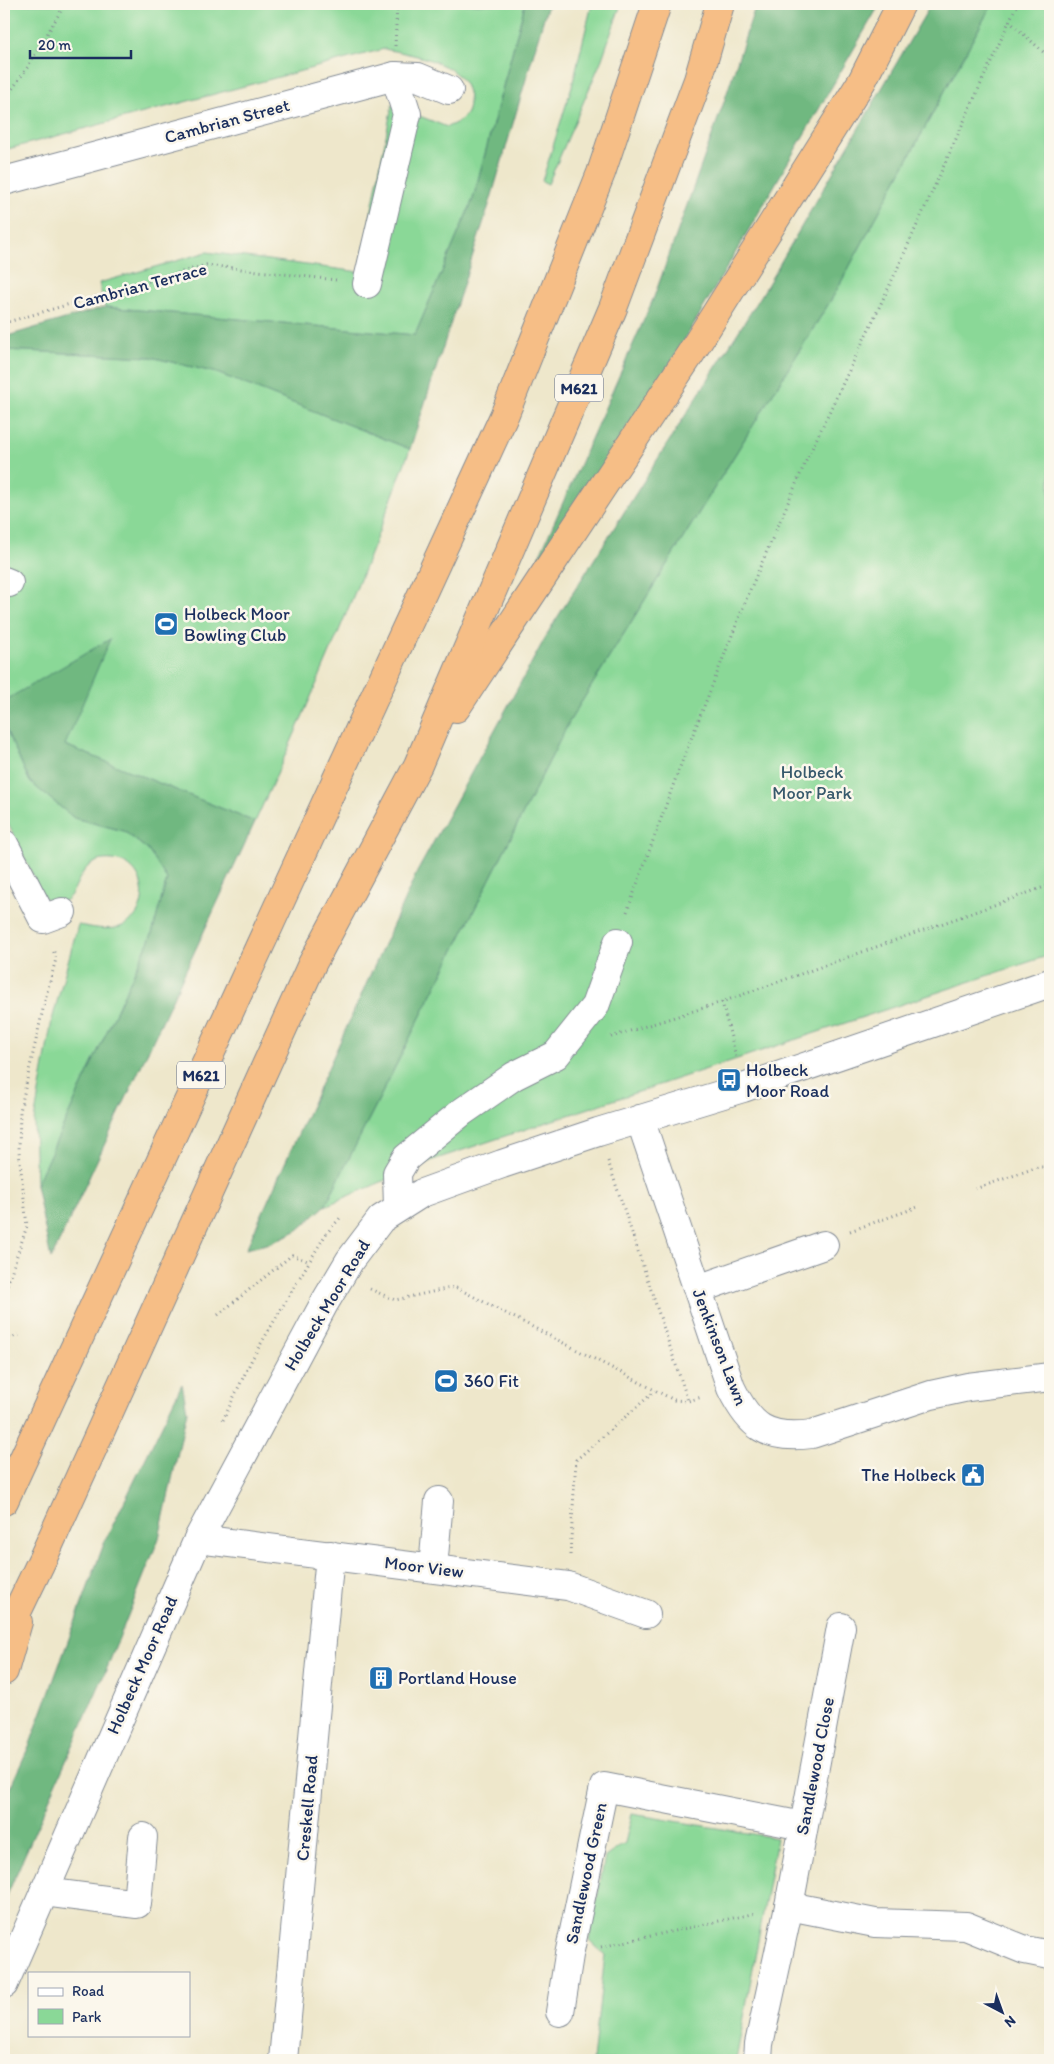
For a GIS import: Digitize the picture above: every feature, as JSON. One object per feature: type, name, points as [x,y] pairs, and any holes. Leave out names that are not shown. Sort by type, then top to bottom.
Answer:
[{"type":"highway","name":"M621","points":[[4,1502],[504,416],[601,173],[657,4]]},
{"type":"highway","name":"M621","points":[[4,1639],[312,964],[418,765],[613,308],[698,80],[720,4]]},
{"type":"highway","points":[[418,765],[691,353],[862,81],[901,4]]},
{"type":"highway","points":[[4,1672],[27,1592]]},
{"type":"street","name":"Cambrian Street","points":[[4,181],[395,76],[418,77],[449,90]]},
{"type":"street","points":[[367,284],[407,114],[395,76]]},
{"type":"street","points":[[4,844],[52,915]]},
{"type":"street","points":[[398,1207],[397,1173],[406,1158],[462,1112],[514,1076],[556,1054],[595,1006],[618,942]]},
{"type":"street","name":"Holbeck Moor Road","points":[[4,1984],[198,1539],[340,1276],[382,1219],[422,1193],[598,1132],[743,1088],[1050,983]]},
{"type":"street","name":"Jenkinson Lawn","points":[[640,1119],[731,1388],[742,1410],[756,1424],[773,1433],[793,1436],[812,1434],[940,1393],[968,1387],[1050,1377]]},
{"type":"street","points":[[698,1289],[824,1245]]},
{"type":"street","points":[[433,1568],[439,1501]]},
{"type":"street","name":"Moor View","points":[[198,1539],[568,1586],[646,1614]]},
{"type":"street","name":"Creskell Road","points":[[283,2060],[330,1556]]},
{"type":"street","name":"Sandlewood Close","points":[[759,2052],[790,1906],[803,1826],[841,1627]]},
{"type":"street","name":"Sandlewood Green","points":[[560,2012],[569,1954],[604,1787],[803,1826]]},
{"type":"street","points":[[44,1892],[137,1904],[142,1837]]},
{"type":"street","points":[[790,1906],[875,1923],[966,1926],[1025,1950],[1050,1955]]},
{"type":"path","points":[[4,101],[27,68],[65,4]]},
{"type":"path","points":[[395,76],[397,4]]},
{"type":"path","points":[[618,942],[623,922],[678,772],[750,590],[806,460],[894,276],[1017,4]]},
{"type":"path","points":[[1009,21],[1050,58]]},
{"type":"path","name":"Cambrian Terrace","points":[[4,323],[206,265],[367,284]]},
{"type":"path","points":[[602,1040],[722,1002],[1050,886]]},
{"type":"path","points":[[4,1294],[27,1226],[19,1152],[20,1111],[56,959],[52,915]]},
{"type":"path","points":[[722,1002],[743,1088]]},
{"type":"path","points":[[598,1132],[688,1401]]},
{"type":"path","points":[[975,1189],[1038,1167],[1050,1166]]},
{"type":"path","points":[[824,1245],[840,1234],[918,1207]]},
{"type":"path","points":[[218,1315],[292,1255],[395,1300],[455,1287],[674,1400],[688,1401],[731,1388]]},
{"type":"path","points":[[4,1340],[19,1335]]},
{"type":"path","points":[[568,1586],[576,1460],[655,1391]]},
{"type":"path","points":[[569,1954],[790,1906]]},
{"type":"green space","points":[[4,4],[525,4],[473,199],[415,335],[105,307],[99,283],[207,252],[360,272],[392,105],[447,127],[459,121],[469,108],[467,89],[461,79],[451,70],[425,58],[384,49],[4,150]]},
{"type":"green space","points":[[525,4],[548,4],[490,202],[410,449],[217,373],[151,357],[4,350],[4,337],[105,307],[415,335],[473,199]]},
{"type":"green space","points":[[592,4],[621,4],[602,59],[548,184],[542,181],[572,86]]},
{"type":"green space","points":[[756,4],[880,4],[680,348],[518,604],[654,297],[724,102]]},
{"type":"green space","points":[[931,4],[992,4],[834,295],[569,722],[325,1206],[298,1230],[271,1243],[246,1249],[417,872],[550,629],[761,296]]},
{"type":"green space","name":"Holbeck Moor Park","points":[[992,4],[1050,4],[1050,955],[433,1160],[325,1206],[569,722],[834,295]]},
{"type":"green space","name":"Holbeck Moor Bowling Club","points":[[4,350],[151,357],[217,373],[410,449],[336,637],[255,822],[65,745],[4,711]]},
{"type":"green space","points":[[110,639],[65,745],[255,822],[51,1259],[36,1185],[152,934],[167,879],[148,850],[124,831],[74,818],[30,782],[4,725],[4,701]]},
{"type":"green space","points":[[4,725],[30,782],[74,818],[124,831],[148,850],[167,879],[152,934],[36,1185],[34,1121],[52,1020],[78,925],[104,929],[120,927],[131,921],[138,912],[142,902],[142,891],[140,880],[134,870],[125,864],[113,860],[98,861],[88,867],[65,900],[56,902],[43,897],[4,815]]},
{"type":"green space","points":[[182,1384],[187,1411],[159,1538],[107,1668],[4,1902],[4,1801],[30,1744],[105,1541]]},
{"type":"green space","points":[[632,1814],[777,1838],[736,2060],[593,2060],[605,1955],[589,1940],[605,1857],[625,1843]]},
{"type":"place","name":"Holbeck Moor Bowling Club","points":[[166,624]]},
{"type":"place","name":"Holbeck Moor Road","points":[[729,1080]]},
{"type":"place","name":"360 Fit","points":[[446,1381]]},
{"type":"place","name":"The Holbeck","points":[[973,1475]]},
{"type":"place","name":"Portland House","points":[[381,1678]]}]
